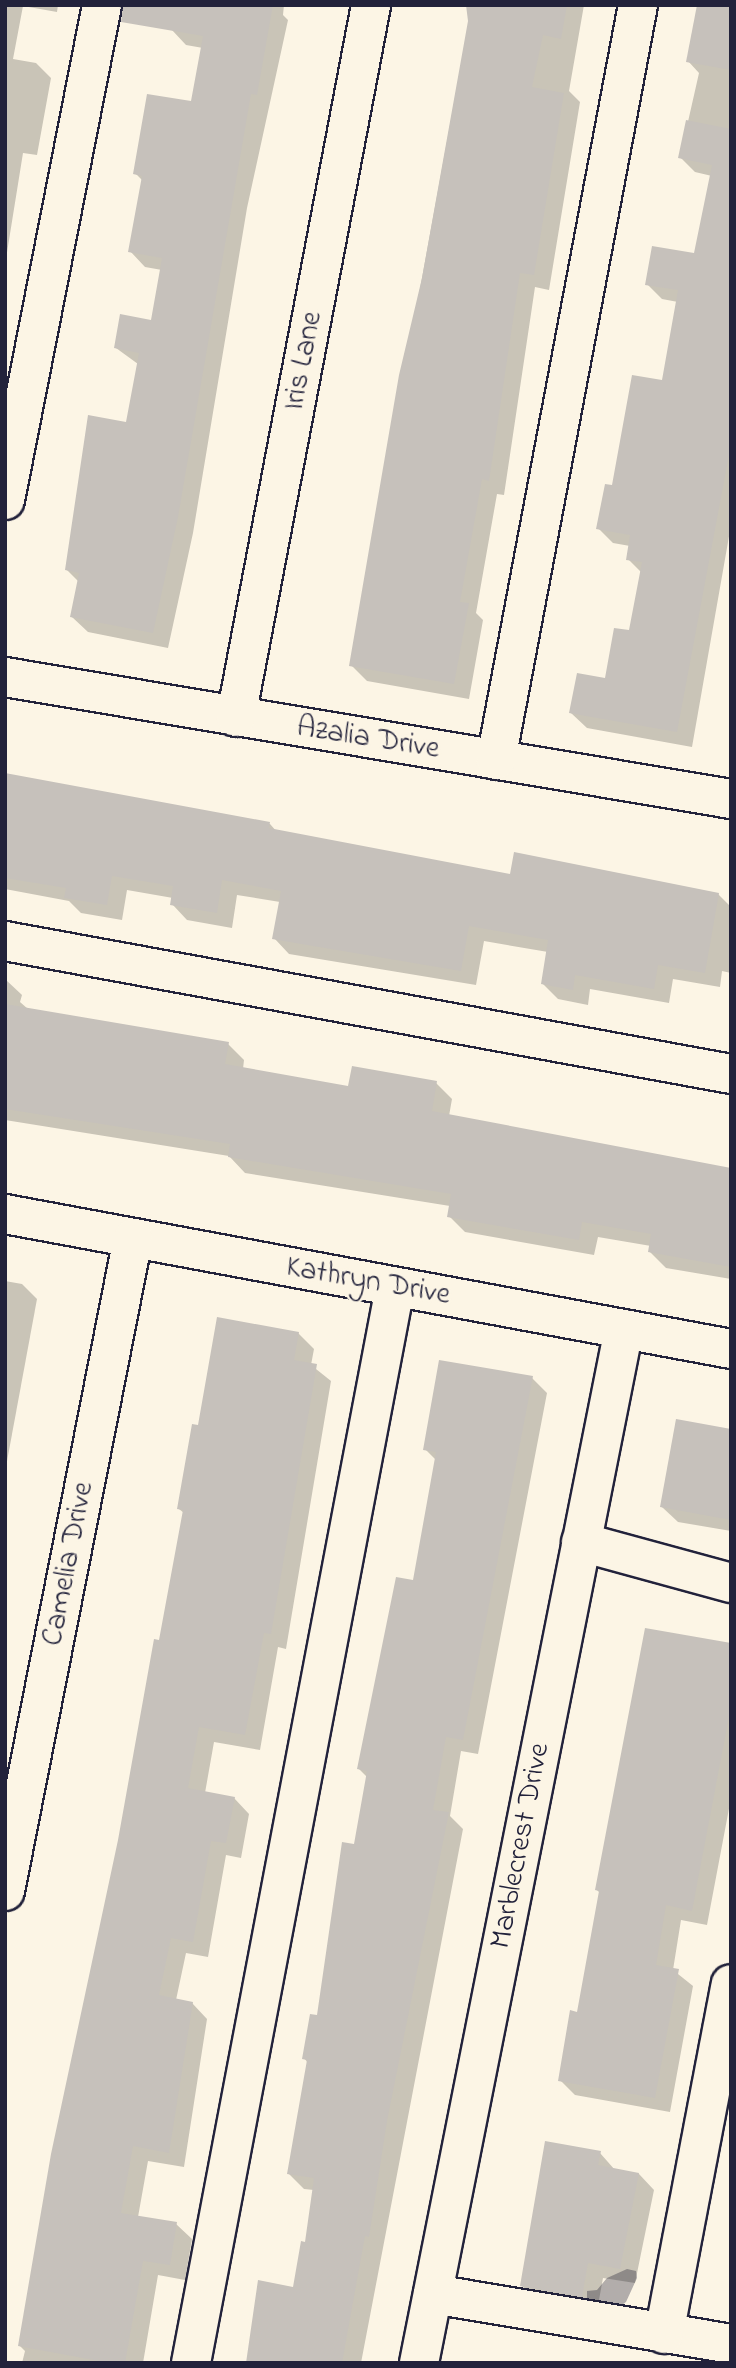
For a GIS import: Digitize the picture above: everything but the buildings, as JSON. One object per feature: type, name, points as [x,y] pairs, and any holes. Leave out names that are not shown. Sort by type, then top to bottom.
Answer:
[{"type":"street","points":[[5,500],[102,5]]},
{"type":"street","name":"Iris Lane","points":[[236,717],[371,5]]},
{"type":"street","points":[[496,760],[639,5]]},
{"type":"street","name":"Azalia Drive","points":[[5,677],[731,799]]},
{"type":"street","points":[[5,941],[731,1074]]},
{"type":"street","name":"Kathryn Drive","points":[[5,1214],[731,1349]]},
{"type":"street","name":"Camelia Drive","points":[[5,1891],[133,1238]]},
{"type":"street","points":[[191,2363],[396,1287]]},
{"type":"street","name":"Marblecrest Drive","points":[[419,2363],[624,1329]]},
{"type":"street","points":[[582,1542],[731,1583]]},
{"type":"street","points":[[664,2334],[731,1984]]},
{"type":"street","points":[[433,2294],[731,2344]]},
{"type":"shaded area","points":[[627,2269],[636,2271],[637,2278],[626,2302],[619,2307],[587,2303],[587,2291],[597,2290],[607,2278]]}]
